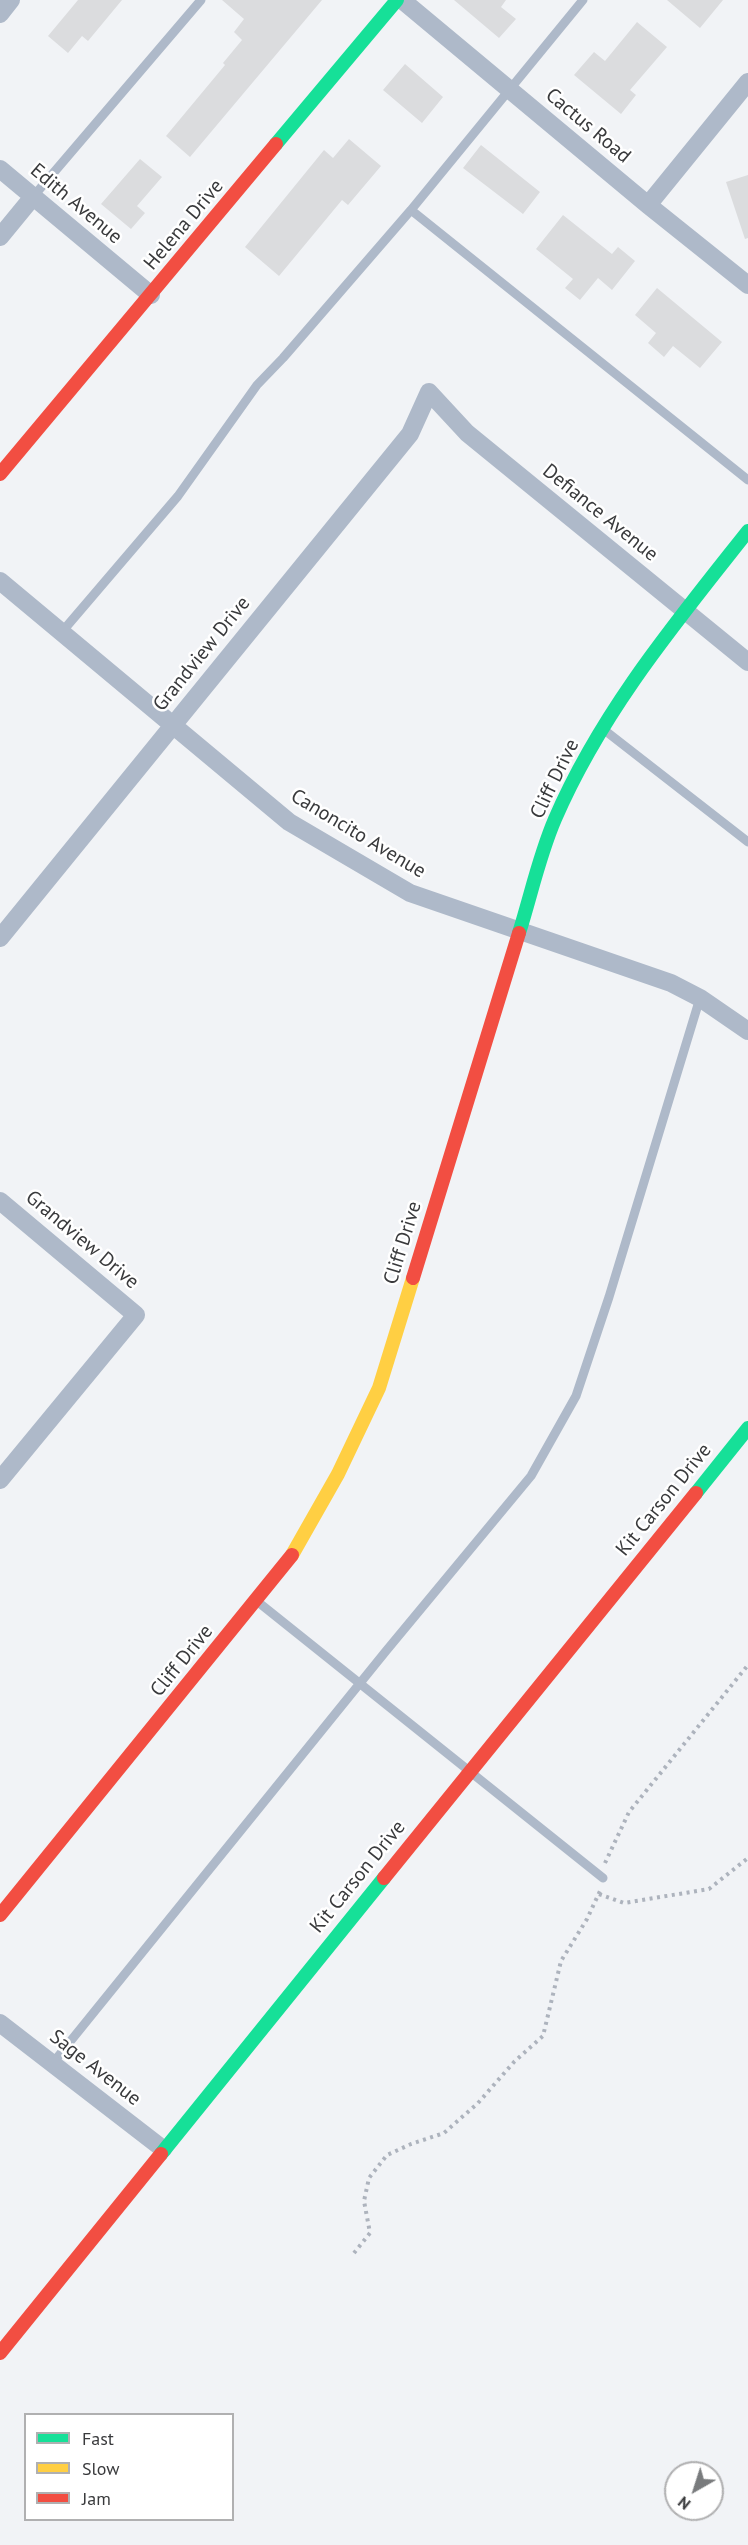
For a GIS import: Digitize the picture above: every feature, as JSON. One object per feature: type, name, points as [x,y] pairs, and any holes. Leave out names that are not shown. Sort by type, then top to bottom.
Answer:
[{"type":"street","points":[[0,14],[11,0]]},
{"type":"street","name":"Helena Drive","points":[[0,474],[397,0]]},
{"type":"street","name":"Cactus Road","points":[[402,0],[648,205],[748,285]]},
{"type":"street","points":[[648,205],[748,81]]},
{"type":"street","name":"Edith Avenue","points":[[0,170],[151,295]]},
{"type":"street","points":[[0,237],[32,198]]},
{"type":"street","name":"Defiance Avenue","points":[[429,392],[467,433],[748,662]]},
{"type":"street","name":"Grandview Drive","points":[[0,938],[410,434],[429,392]]},
{"type":"street","name":"Cliff Drive","points":[[0,1915],[291,1557],[323,1503],[357,1438],[379,1388],[538,865],[556,818],[578,770],[602,728],[684,611],[748,531]]},
{"type":"street","name":"Canoncito Avenue","points":[[0,581],[172,727],[289,822],[410,893],[671,983],[748,1031]]},
{"type":"street","name":"Grandview Drive","points":[[0,1201],[136,1315],[0,1480]]},
{"type":"street","name":"Kit Carson Drive","points":[[0,2353],[748,1428]]},
{"type":"street","name":"Sage Avenue","points":[[0,2024],[163,2149]]},
{"type":"lane","points":[[32,198],[201,0]]},
{"type":"lane","points":[[61,633],[178,496],[257,385],[411,210],[583,0]]},
{"type":"lane","points":[[411,210],[748,480]]},
{"type":"lane","points":[[602,728],[748,842]]},
{"type":"lane","points":[[52,2064],[360,1683],[531,1476],[576,1396],[613,1286],[700,999]]},
{"type":"lane","points":[[256,1600],[603,1878]]},
{"type":"path","points":[[354,2253],[370,2233],[364,2200],[369,2178],[387,2155],[444,2133],[478,2103],[514,2062],[543,2036],[561,1961],[587,1919],[599,1894],[606,1859],[629,1812],[748,1665]]},
{"type":"path","points":[[599,1894],[624,1903],[709,1889],[748,1858]]},
{"type":"building","points":[[78,0],[122,0],[88,41],[82,36],[68,53],[48,36]]},
{"type":"building","points":[[222,0],[322,0],[190,157],[166,136],[225,65],[223,63],[242,40],[234,32],[244,19]]},
{"type":"building","points":[[454,0],[506,0],[501,7],[516,19],[499,38]]},
{"type":"building","points":[[667,0],[723,0],[700,28]]},
{"type":"building","points":[[637,22],[667,47],[630,90],[636,95],[621,114],[574,75],[594,52],[605,61]]},
{"type":"building","points":[[405,64],[443,97],[422,123],[383,90]]},
{"type":"building","points":[[349,139],[381,166],[348,205],[342,200],[279,276],[245,247],[324,150],[333,158]]},
{"type":"building","points":[[481,145],[540,192],[523,214],[463,168]]},
{"type":"building","points":[[140,159],[162,177],[137,206],[145,213],[131,229],[101,204]]},
{"type":"building","points":[[748,175],[748,238],[745,239],[726,182]]},
{"type":"building","points":[[563,215],[612,254],[618,247],[635,261],[612,290],[598,278],[580,300],[565,288],[573,279],[536,249]]},
{"type":"building","points":[[657,288],[722,342],[700,368],[673,346],[664,357],[648,343],[656,333],[635,315]]},
{"type":"traffic: fast","points":[[276,144],[397,0]]},
{"type":"traffic: fast","points":[[519,933],[549,833],[594,742],[667,634],[748,531]]},
{"type":"traffic: fast","points":[[696,1493],[748,1428]]},
{"type":"traffic: fast","points":[[161,2154],[384,1878]]},
{"type":"traffic: slow","points":[[292,1555],[338,1474],[379,1388],[413,1278]]},
{"type":"traffic: jam","points":[[0,474],[276,144]]},
{"type":"traffic: jam","points":[[413,1278],[519,933]]},
{"type":"traffic: jam","points":[[384,1878],[696,1493]]},
{"type":"traffic: jam","points":[[0,1915],[292,1555]]},
{"type":"traffic: jam","points":[[0,2353],[161,2154]]}]
